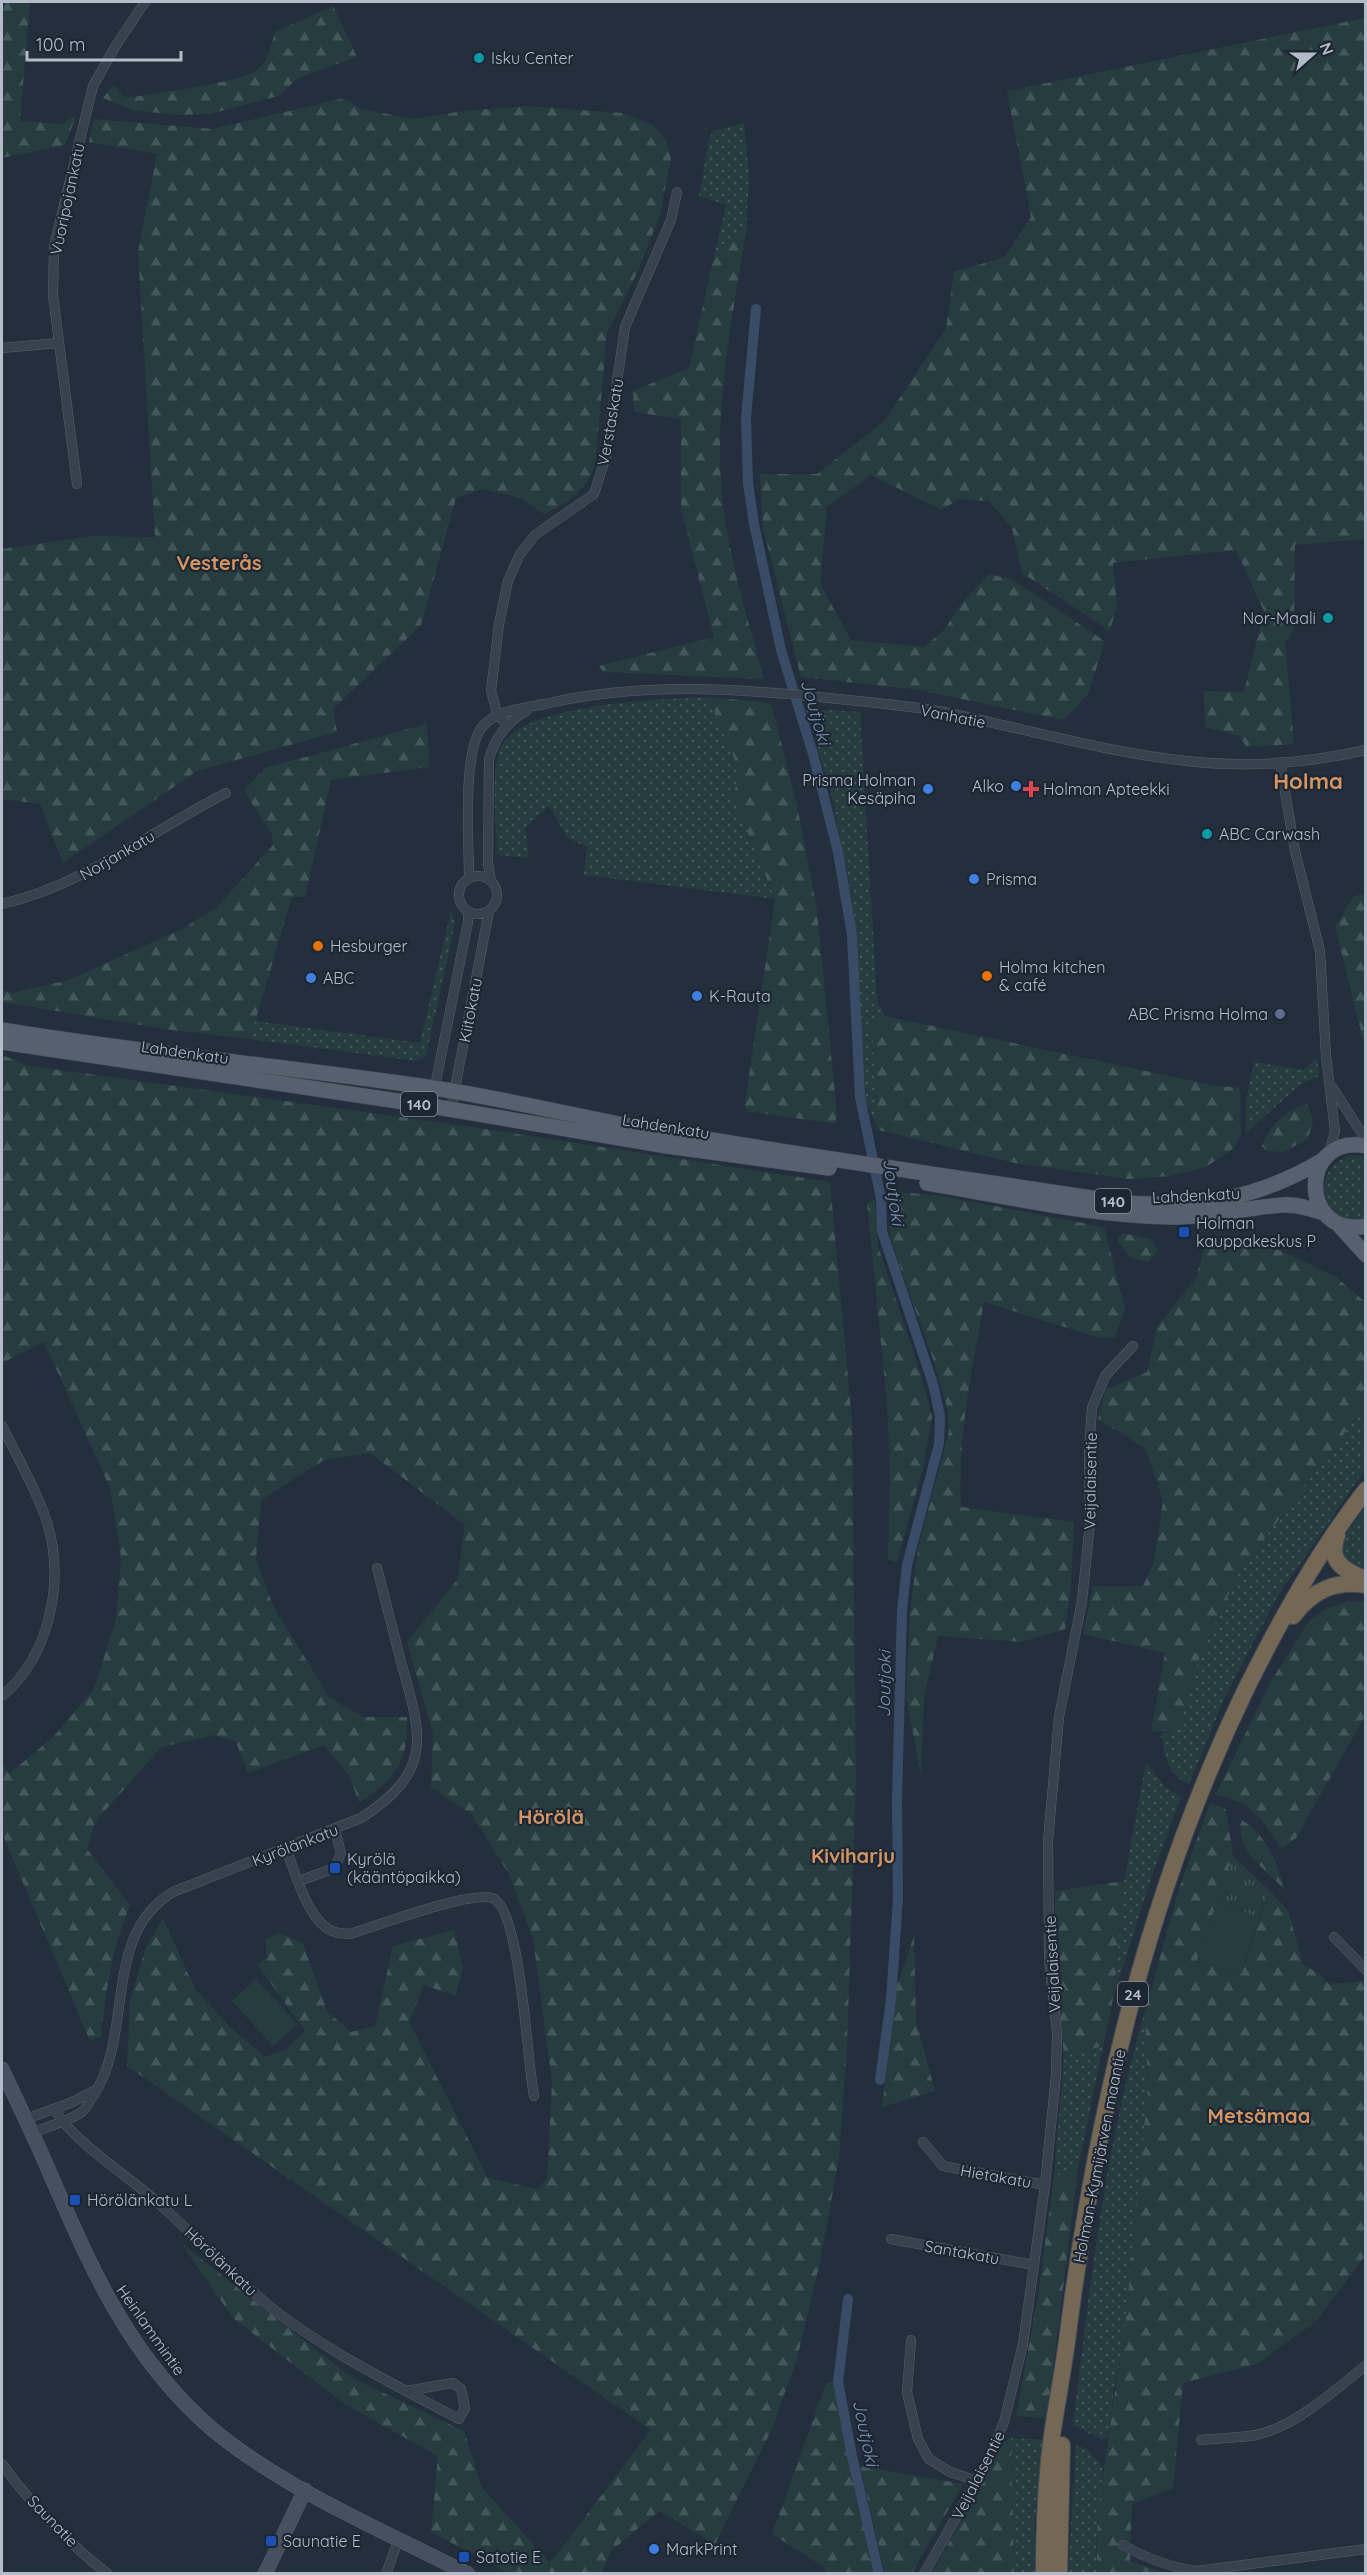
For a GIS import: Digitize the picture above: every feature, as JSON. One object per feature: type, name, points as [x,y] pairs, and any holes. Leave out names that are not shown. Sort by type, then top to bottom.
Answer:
[{"type":"highway","name":"Holman–Kymijärven maantie","points":[[1044,2574],[1051,2438],[1068,2337],[1080,2244],[1100,2129],[1152,1922],[1204,1782],[1256,1668],[1340,1525],[1365,1490]]},
{"type":"highway","points":[[1340,1525],[1335,1541],[1334,1556],[1344,1569],[1365,1580]]},
{"type":"highway","points":[[1256,1668],[1298,1610],[1317,1593],[1335,1584],[1365,1585]]},
{"type":"highway","name":"Holman–Kymijärven maantie","points":[[1059,2574],[1061,2463],[1068,2337]]},
{"type":"main road","name":"Lahdenkatu","points":[[2,1030],[158,1054],[281,1066],[454,1091],[837,1164]]},
{"type":"main road","name":"Lahdenkatu","points":[[2,1042],[451,1109],[667,1146],[837,1164],[1124,1203],[1185,1204],[1252,1194],[1279,1184],[1326,1158]]},
{"type":"main road","name":"140","points":[[1326,1158],[1347,1146],[1365,1146]]},
{"type":"main road","points":[[1326,1158],[1315,1179],[1316,1198],[1330,1218],[1365,1255]]},
{"type":"main road","name":"Lahdenkatu","points":[[896,1172],[1131,1216],[1173,1218],[1215,1215],[1285,1205],[1303,1206],[1330,1218]]},
{"type":"main road","name":"140","points":[[1330,1218],[1355,1227],[1365,1226]]},
{"type":"street","name":"Vuoripojankatu","points":[[77,484],[53,296],[54,246],[93,86],[115,47],[145,2]]},
{"type":"street","name":"Verstaskatu","points":[[506,726],[493,702],[492,676],[508,581],[520,554],[535,535],[594,494],[606,456],[625,327],[671,220],[677,192]]},
{"type":"street","points":[[2,348],[59,343]]},
{"type":"street","name":"Vanhatie","points":[[500,716],[571,698],[644,689],[709,689],[894,704],[941,712],[1084,744],[1187,761],[1240,764],[1280,762],[1365,750]]},
{"type":"street","name":"Vanhatie","points":[[506,726],[520,714],[539,705]]},
{"type":"street","points":[[469,878],[471,752],[484,725],[500,716]]},
{"type":"street","points":[[491,881],[488,863],[488,765],[492,748],[506,726]]},
{"type":"street","points":[[1280,762],[1295,851],[1320,951],[1329,1083],[1335,1131],[1326,1158]]},
{"type":"street","name":"Norjankatu","points":[[2,904],[67,883],[98,868],[226,793]]},
{"type":"street","points":[[481,876],[491,881],[495,886],[497,897],[489,911],[478,914],[468,911],[459,896],[462,885],[469,878],[481,876]]},
{"type":"street","name":"Kiitokatu","points":[[431,1106],[468,911]]},
{"type":"street","name":"Kiitokatu","points":[[451,1109],[489,911]]},
{"type":"street","points":[[1329,1083],[1365,1140]]},
{"type":"street","name":"Veijalaisentie","points":[[924,2574],[977,2481],[1004,2422],[1015,2385],[1045,2185],[1057,2047],[1049,1959],[1048,1841],[1059,1717],[1082,1601],[1090,1523],[1089,1450],[1092,1408],[1105,1376],[1132,1346]]},
{"type":"street","points":[[2,1426],[47,1523],[54,1567],[51,1615],[36,1653],[2,1696]]},
{"type":"street","name":"Kyrölänkatu","points":[[32,2133],[83,2111],[98,2088],[110,2060],[134,1932],[156,1902],[173,1892],[335,1830],[377,1807],[401,1785],[414,1762],[418,1733],[416,1715],[377,1568]]},
{"type":"street","points":[[299,1881],[335,1868],[341,1853],[335,1830]]},
{"type":"street","points":[[286,1849],[310,1910],[322,1924],[335,1932],[350,1934],[463,1900],[489,1897],[498,1901],[509,1920],[517,1952],[534,2096]]},
{"type":"street","points":[[1334,1937],[1365,1970]]},
{"type":"street","name":"Heinlammintie","points":[[2,2068],[89,2265],[114,2309],[164,2380],[212,2428],[256,2461],[305,2490],[468,2574]]},
{"type":"street","points":[[26,2119],[54,2109],[98,2088]]},
{"type":"street","name":"Hörölänkatu","points":[[54,2109],[61,2121],[154,2200],[269,2305],[338,2351],[406,2391],[459,2420],[465,2408],[461,2389],[453,2383],[406,2391]]},
{"type":"street","name":"Hietakatu","points":[[923,2142],[943,2166],[1045,2185]]},
{"type":"street","name":"Santakatu","points":[[891,2239],[1034,2265]]},
{"type":"street","points":[[911,2340],[907,2392],[918,2439],[929,2459],[950,2472],[977,2481]]},
{"type":"street","points":[[1201,2440],[1258,2434],[1275,2428],[1323,2401],[1365,2365]]},
{"type":"street","name":"Saunatie","points":[[2,2464],[12,2479],[54,2523],[108,2574]]},
{"type":"street","points":[[265,2574],[305,2490]]},
{"type":"street","points":[[386,2574],[399,2538]]},
{"type":"street","points":[[1123,2545],[1144,2558],[1172,2567],[1197,2571],[1365,2550]]},
{"type":"green space","points":[[2,2],[30,2],[20,121],[61,124],[76,116],[65,145],[2,158]]},
{"type":"green space","points":[[333,6],[357,57],[298,78],[278,96],[210,114],[176,115],[133,110],[103,98],[113,85],[125,97],[134,97],[217,83],[248,75],[261,67],[269,52],[275,32]]},
{"type":"green space","points":[[1365,18],[1365,539],[1295,545],[1294,629],[1285,642],[1294,744],[1246,747],[1240,736],[1205,727],[1204,691],[1244,692],[1264,611],[1236,550],[1113,563],[1117,605],[1110,631],[1022,573],[1012,528],[989,501],[959,499],[942,510],[871,475],[827,507],[820,584],[851,640],[924,647],[945,629],[960,605],[989,574],[1013,580],[1105,641],[1088,694],[1063,720],[919,690],[801,677],[763,528],[760,474],[817,474],[884,421],[946,329],[954,272],[1005,257],[1031,217],[1007,91]]},
{"type":"green space","points":[[344,98],[361,109],[414,119],[463,111],[528,106],[622,113],[653,125],[666,141],[671,158],[660,215],[637,273],[607,333],[595,466],[586,483],[575,496],[544,514],[521,498],[482,489],[456,498],[421,625],[333,709],[337,732],[197,771],[63,863],[40,804],[2,799],[2,549],[92,536],[155,537],[138,253],[157,154],[89,142],[94,119],[213,129]]},
{"type":"green space","points":[[744,123],[749,177],[746,232],[715,252],[726,205],[699,196],[709,139],[713,131]]},
{"type":"green space","points":[[746,232],[724,375],[720,447],[721,483],[732,559],[764,679],[603,672],[599,666],[714,637],[681,509],[681,419],[634,412],[633,391],[689,368],[715,252]]},
{"type":"green space","points":[[708,697],[738,767],[734,799],[775,899],[584,875],[587,847],[568,838],[549,806],[525,828],[529,858],[497,855],[495,772],[500,749],[512,734],[534,722],[594,706]]},
{"type":"green space","points":[[708,697],[771,703],[797,805],[817,911],[837,1115],[835,1124],[746,1111],[745,1103],[775,899],[734,799],[738,767]]},
{"type":"green space","points":[[806,709],[860,712],[877,1001],[885,1016],[872,1027],[878,1129],[864,1098],[857,939],[849,881],[831,793]]},
{"type":"green space","points":[[427,724],[429,767],[331,780],[305,897],[292,897],[250,1039],[171,1030],[2,1002],[2,990],[12,993],[69,980],[184,928],[217,907],[273,845],[272,834],[244,791],[265,768]]},
{"type":"green space","points":[[1366,893],[1365,1048],[1335,927],[1353,897]]},
{"type":"green space","points":[[451,911],[455,924],[426,1056],[417,1061],[250,1039],[255,1021],[420,1043]]},
{"type":"green space","points":[[885,1016],[1212,1085],[1240,1088],[1241,1134],[1234,1148],[1206,1167],[1170,1176],[1129,1179],[1015,1163],[878,1130],[872,1027]]},
{"type":"green space","points":[[2,1055],[30,1066],[459,1125],[830,1182],[852,1420],[856,1780],[847,2045],[839,2158],[820,2262],[797,2359],[771,2431],[715,2544],[659,2511],[610,2552],[602,2573],[509,2573],[431,2532],[438,2456],[346,2405],[233,2318],[181,2243],[352,2378],[464,2431],[482,2488],[550,2563],[651,2430],[127,2066],[130,2000],[145,1950],[163,1918],[195,1989],[230,2027],[265,2057],[286,2049],[305,2031],[258,1965],[267,1957],[265,1939],[280,1933],[303,1944],[327,2011],[351,2032],[375,2026],[393,1946],[454,1930],[463,1967],[456,1996],[424,1985],[409,2022],[488,2178],[536,2189],[547,2179],[552,2082],[533,1939],[509,1874],[471,1814],[431,1787],[433,1733],[407,1642],[457,1580],[465,1525],[370,1453],[324,1460],[261,1500],[256,1559],[273,1606],[329,1697],[363,1717],[407,1717],[405,1745],[397,1768],[382,1786],[359,1802],[349,1775],[324,1745],[248,1773],[236,1742],[215,1735],[161,1747],[95,1822],[87,1849],[130,1906],[114,1954],[101,2036],[90,2041],[2,1833],[2,1763],[9,1774],[54,1736],[94,1689],[116,1619],[121,1557],[110,1488],[44,1342],[2,1363]]},
{"type":"green space","points":[[1317,1058],[1319,1076],[1301,1084],[1246,1133],[1246,1100],[1254,1062],[1303,1070]]},
{"type":"green space","points":[[1307,1104],[1313,1121],[1308,1139],[1283,1152],[1267,1151],[1262,1146],[1274,1126],[1293,1109]]},
{"type":"green space","points":[[1350,1155],[1365,1157],[1365,1221],[1350,1221],[1338,1216],[1329,1208],[1324,1197],[1324,1185],[1328,1174],[1336,1163]]},
{"type":"green space","points":[[896,1192],[936,1195],[1104,1227],[1125,1309],[1115,1337],[1100,1338],[984,1302],[963,1430],[961,1507],[1074,1522],[1071,1586],[1065,1629],[1021,1642],[938,1636],[924,1697],[921,1775],[906,1696],[910,1613],[918,1548],[949,1431],[947,1407],[933,1359],[890,1235],[889,1212]]},
{"type":"green space","points":[[875,1200],[878,1246],[920,1372],[932,1416],[923,1468],[897,1562],[888,1560],[890,1473],[887,1404],[867,1203]]},
{"type":"green space","points":[[1123,1233],[1150,1239],[1158,1250],[1148,1262],[1131,1258],[1117,1240]]},
{"type":"green space","points":[[1241,1242],[1282,1251],[1336,1277],[1365,1302],[1365,1406],[1239,1572],[1200,1656],[1176,1733],[1151,1731],[1165,1653],[1083,1634],[1093,1586],[1143,1586],[1154,1561],[1163,1501],[1146,1449],[1098,1419],[1105,1390],[1147,1372],[1157,1327],[1196,1278],[1206,1243]]},
{"type":"green space","points":[[1365,1406],[1365,1470],[1277,1597],[1225,1697],[1189,1784],[1176,1776],[1168,1763],[1161,1733],[1176,1733],[1200,1656],[1239,1572]]},
{"type":"green space","points":[[1365,1508],[1365,1571],[1345,1562],[1340,1553],[1344,1536]]},
{"type":"green space","points":[[1349,1601],[1365,1602],[1365,1716],[1296,1838],[1282,1849],[1260,1818],[1245,1804],[1216,1794],[1270,1683],[1309,1621],[1326,1609]]},
{"type":"green space","points":[[1146,1763],[1166,1788],[1181,1797],[1151,1879],[1114,1994],[1124,1881]]},
{"type":"green space","points":[[1210,1803],[1226,1809],[1233,1856],[1197,1960],[1241,1974],[1269,1890],[1288,1910],[1303,1964],[1321,1975],[1329,1984],[1363,1981],[1365,1984],[1365,2256],[1315,2322],[1257,2364],[1183,2383],[1173,2488],[1132,2504],[1130,2561],[1163,2573],[1098,2574],[1099,2505],[1123,2349],[1148,2087],[1145,2011],[1179,1889]]},
{"type":"green space","points":[[1241,1819],[1251,1826],[1270,1850],[1285,1890],[1247,1850],[1240,1830]]},
{"type":"green space","points":[[1233,1856],[1269,1890],[1259,1918],[1217,1902]]},
{"type":"green space","points":[[1124,1881],[1114,1994],[1103,2046],[1064,2056],[1055,1956],[1055,1891]]},
{"type":"green space","points":[[1217,1902],[1259,1918],[1241,1974],[1197,1960]]},
{"type":"green space","points":[[914,1935],[916,2021],[935,2091],[882,2107],[896,1989]]},
{"type":"green space","points":[[256,1979],[298,2024],[273,2046],[232,2001]]},
{"type":"green space","points":[[1145,2011],[1148,2087],[1139,2200],[1123,2349],[1114,2387],[1109,2436],[1102,2440],[1073,2425],[1100,2216],[1109,2164],[1131,2062]]},
{"type":"green space","points":[[1103,2046],[1078,2168],[1054,2177],[1064,2056]]},
{"type":"green space","points":[[1078,2168],[1047,2418],[1016,2416],[1038,2296],[1054,2177]]},
{"type":"green space","points":[[833,2382],[875,2573],[826,2573],[824,2567],[772,2534],[826,2384]]},
{"type":"green space","points":[[1011,2438],[1043,2440],[1034,2528],[1035,2573],[1014,2573]]},
{"type":"green space","points":[[1011,2438],[1014,2573],[932,2573],[1004,2442]]},
{"type":"green space","points":[[1076,2445],[1087,2449],[1103,2467],[1096,2545],[1098,2573],[1068,2574]]},
{"type":"green space","points":[[860,2466],[963,2484],[912,2573],[885,2573]]},
{"type":"waterway","name":"Joutjoki","points":[[756,309],[746,418],[748,483],[754,524],[781,650],[813,754],[838,852],[852,935],[860,1097],[881,1199],[882,1231],[933,1384],[940,1416],[939,1444],[907,1565],[902,1610],[897,1800],[898,1898],[891,2000],[880,2080]]},
{"type":"waterway","name":"Joutjoki","points":[[848,2299],[838,2382],[879,2574]]},
{"type":"place","name":"Isku Center","points":[[479,58]]},
{"type":"place","name":"Nor-Maali","points":[[1328,618]]},
{"type":"place","name":"Alko","points":[[1016,786]]},
{"type":"place","name":"Prisma Holman Kesäpiha","points":[[928,789]]},
{"type":"place","name":"Holman Apteekki","points":[[1031,789]]},
{"type":"place","name":"ABC Carwash","points":[[1207,834]]},
{"type":"place","name":"Prisma","points":[[974,879]]},
{"type":"place","name":"Hesburger","points":[[318,946]]},
{"type":"place","name":"Holma kitchen & café","points":[[987,976]]},
{"type":"place","name":"ABC","points":[[311,978]]},
{"type":"place","name":"K-Rauta","points":[[697,996]]},
{"type":"place","name":"ABC Prisma Holma","points":[[1280,1014]]},
{"type":"place","name":"Holman kauppakeskus P","points":[[1184,1232]]},
{"type":"place","name":"Kyrölä (kääntöpaikka)","points":[[335,1868]]},
{"type":"place","name":"Hörölänkatu L","points":[[75,2200]]},
{"type":"place","name":"Saunatie E","points":[[271,2541]]},
{"type":"place","name":"MarkPrint","points":[[654,2549]]},
{"type":"place","name":"Satotie E","points":[[464,2557]]},
{"type":"district","name":"Vesterås","points":[[219,562]]},
{"type":"district","name":"Holma","points":[[1308,781]]},
{"type":"district","name":"Hörölä","points":[[551,1816]]},
{"type":"district","name":"Kiviharju","points":[[853,1855]]},
{"type":"district","name":"Metsämaa","points":[[1259,2115]]}]
